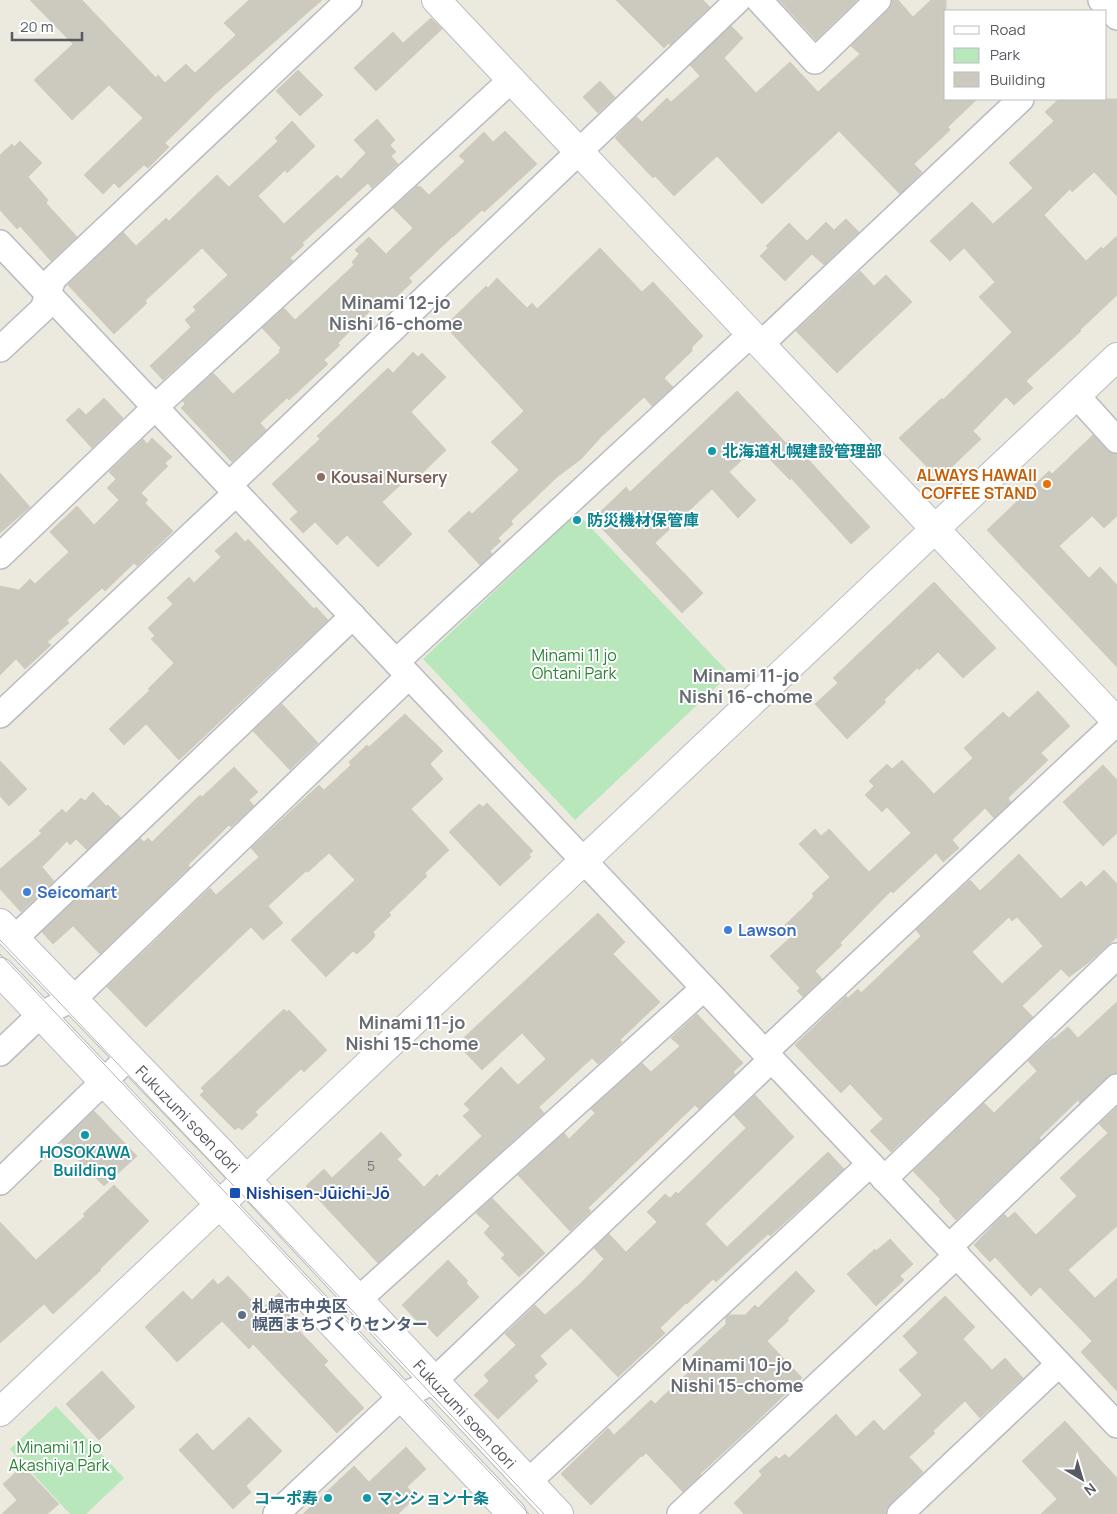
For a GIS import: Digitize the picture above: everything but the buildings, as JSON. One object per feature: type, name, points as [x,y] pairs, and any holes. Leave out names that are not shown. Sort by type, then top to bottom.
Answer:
[{"type":"street","points":[[0,349],[43,309],[53,279],[349,0]]},
{"type":"street","points":[[276,1514],[402,1397],[434,1381],[1115,716],[935,529],[436,0]]},
{"type":"street","points":[[0,715],[738,0]]},
{"type":"street","points":[[759,0],[815,61],[878,0]]},
{"type":"street","points":[[0,556],[155,407],[512,80]]},
{"type":"street","points":[[0,1053],[40,1015],[72,999],[403,669],[756,339],[1020,100]]},
{"type":"street","points":[[0,243],[1059,1364],[1116,1422]]},
{"type":"street","points":[[0,1412],[1117,357]]},
{"type":"street","points":[[1076,395],[1117,440]]},
{"type":"street","points":[[7,931],[354,616]]},
{"type":"street","name":"Fukuzumi soen dori","points":[[7,931],[247,1179],[559,1514]]},
{"type":"street","points":[[528,1482],[1117,956]]},
{"type":"street","points":[[0,972],[512,1514]]},
{"type":"street","points":[[358,1300],[704,988]]},
{"type":"street","points":[[0,1182],[129,1056]]},
{"type":"street","points":[[680,1514],[953,1251],[1117,1087]]},
{"type":"street","points":[[900,1514],[1059,1364]]},
{"type":"green space","name":"Minami 11 jo Ohtani Park","points":[[577,513],[730,674],[575,820],[423,659]]},
{"type":"green space","name":"Minami 11 jo Akashiya Park","points":[[56,1406],[124,1478],[86,1514],[70,1514],[10,1449]]},
{"type":"tram line","points":[[0,940],[544,1514]]},
{"type":"tram line","points":[[0,954],[529,1514]]},
{"type":"place","name":"北海道札幌建設管理部","points":[[712,451]]},
{"type":"place","name":"Kousai Nursery","points":[[321,477]]},
{"type":"place","name":"ALWAYS HAWAII COFFEE STAND","points":[[1047,484]]},
{"type":"place","name":"防災機材保管庫","points":[[577,520]]},
{"type":"place","name":"Seicomart","points":[[27,892]]},
{"type":"place","name":"Lawson","points":[[728,930]]},
{"type":"place","name":"HOSOKAWA Building","points":[[85,1135]]},
{"type":"place","name":"Nishisen-Jūichi-Jō","points":[[235,1193]]},
{"type":"place","name":"札幌市中央区 幌西まちづくりセンター","points":[[242,1315]]},
{"type":"place","name":"コーポ寿","points":[[328,1498]]},
{"type":"place","name":"マンション十条","points":[[367,1498]]},
{"type":"district","name":"Minami 12-jo Nishi 16-chome","points":[[396,312]]},
{"type":"district","name":"Minami 11-jo Nishi 16-chome","points":[[746,685]]},
{"type":"district","name":"Minami 11-jo Nishi 15-chome","points":[[412,1032]]},
{"type":"district","name":"Minami 10-jo Nishi 15-chome","points":[[737,1374]]}]
